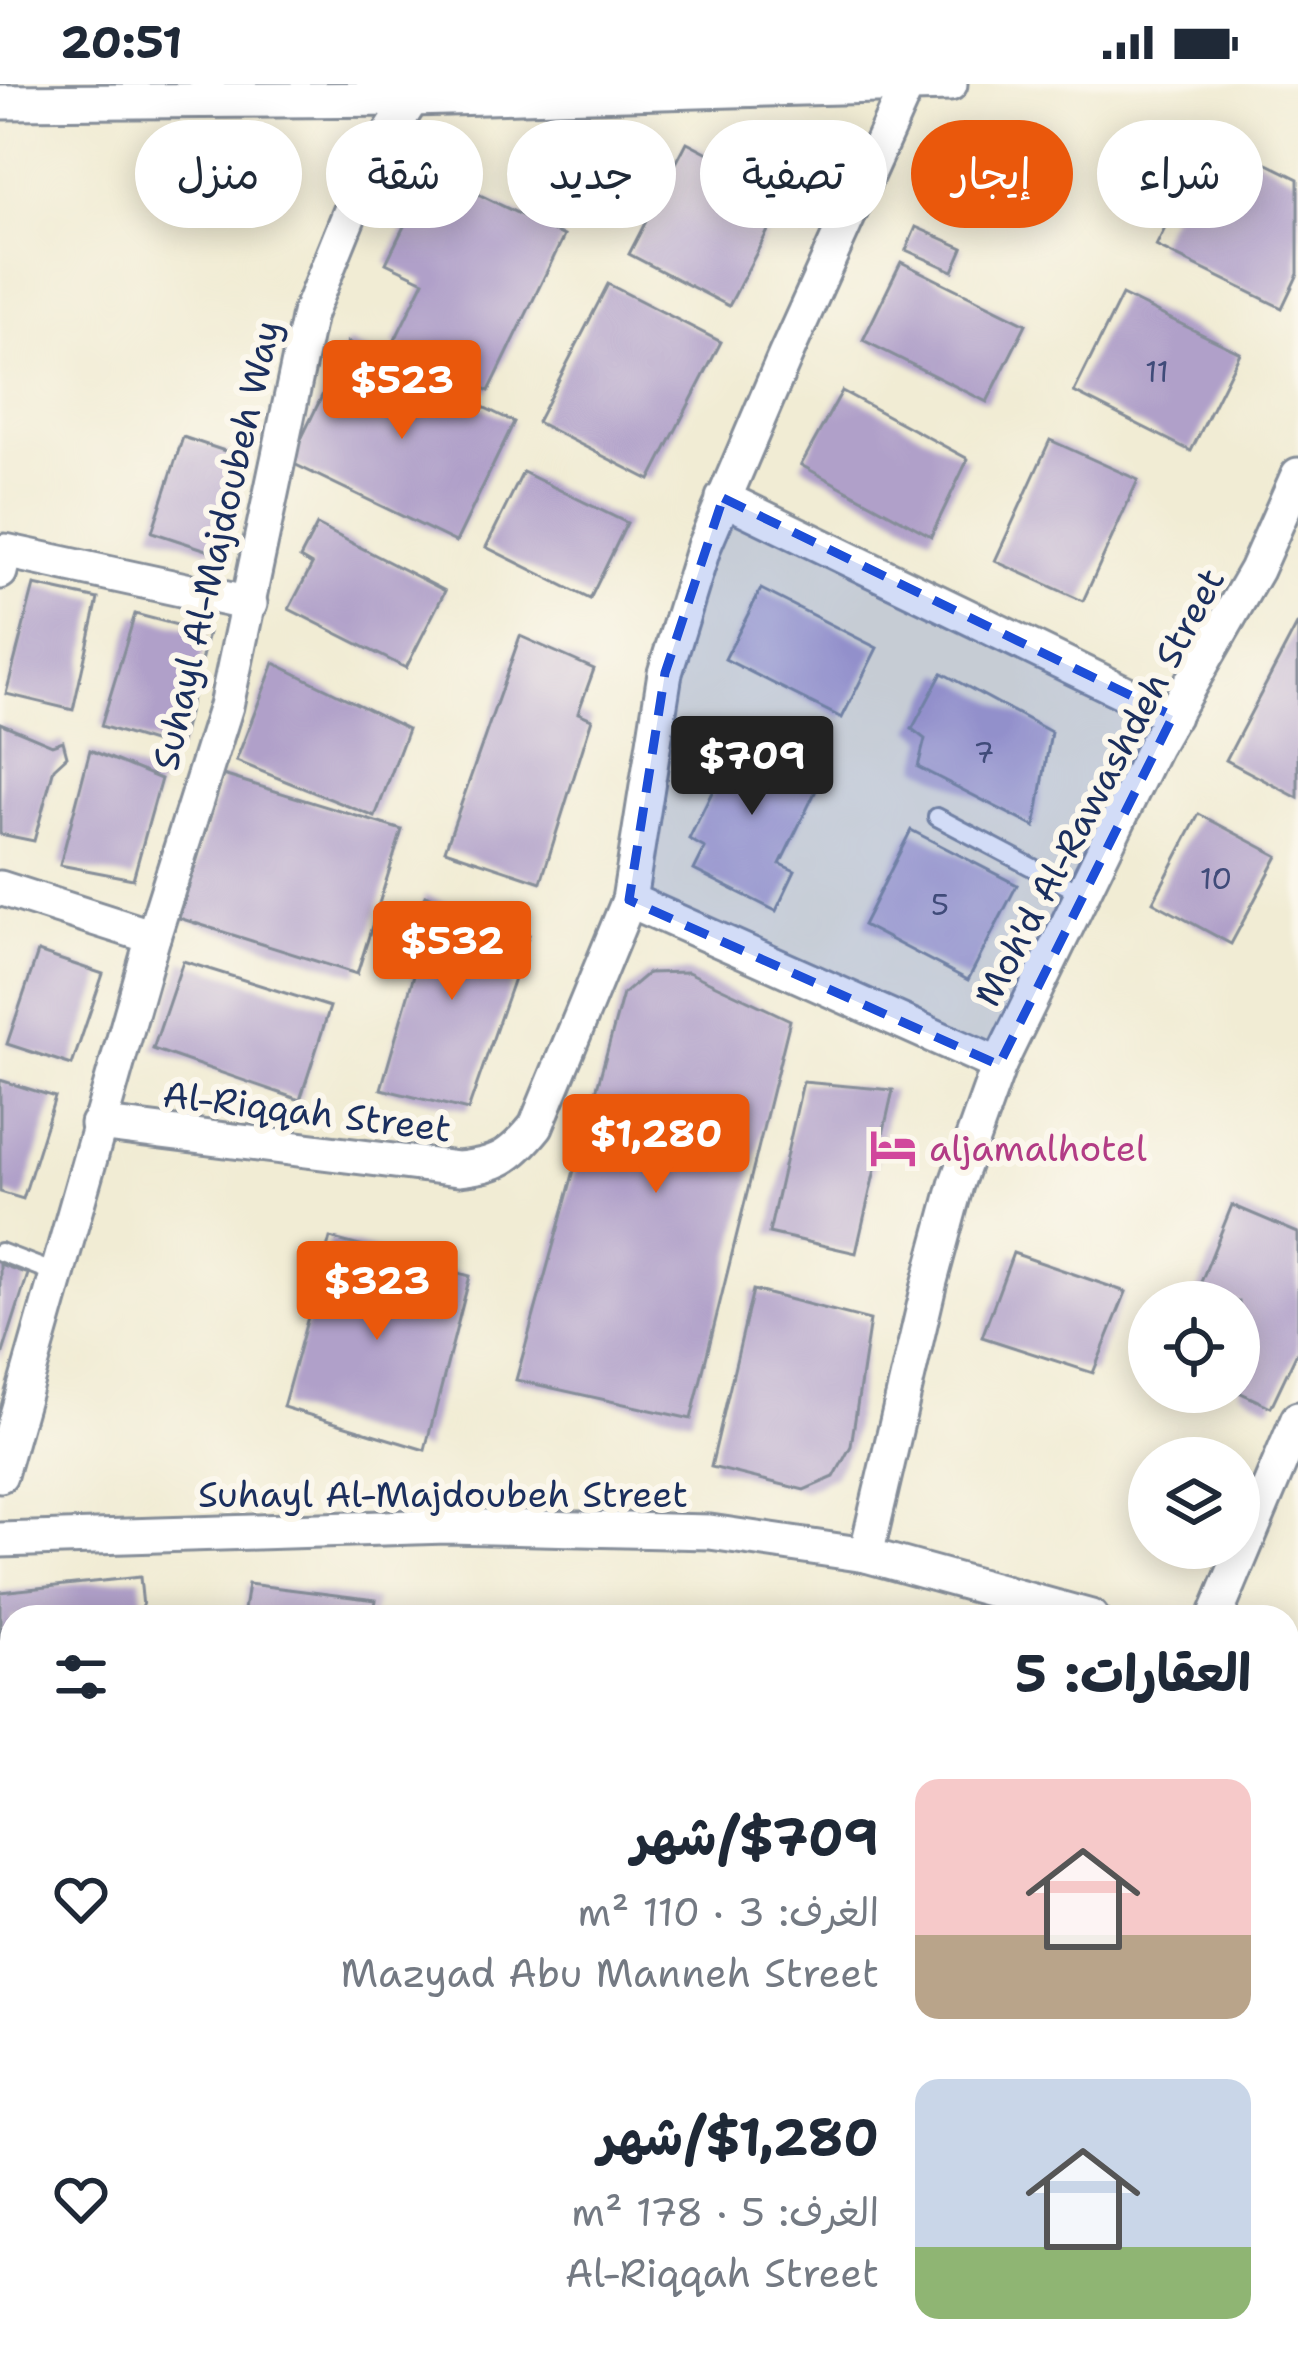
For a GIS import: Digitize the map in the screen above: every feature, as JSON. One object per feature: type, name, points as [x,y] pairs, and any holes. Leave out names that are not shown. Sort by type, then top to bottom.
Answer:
[{"type":"street","points":[[0,102],[412,99],[950,84]]},
{"type":"street","name":"Al-Riqqah Street","points":[[97,1124],[458,1169],[488,1166],[515,1152],[536,1126],[629,900],[665,673],[685,601],[724,498],[906,88]]},
{"type":"street","name":"Suhayl Al-Majdoubeh Way","points":[[153,937],[226,706],[309,314],[368,168],[412,99]]},
{"type":"street","name":"Moh'd Al-Rawashdeh Street","points":[[866,1555],[946,1223],[998,1065],[1173,716],[1256,571],[1298,475]]},
{"type":"street","points":[[724,498],[1173,716]]},
{"type":"street","points":[[2,558],[250,604]]},
{"type":"street","points":[[0,888],[153,937]]},
{"type":"street","points":[[629,900],[998,1065]]},
{"type":"street","name":"Al-Riqqah Street","points":[[0,1475],[153,937]]},
{"type":"street","points":[[1220,1605],[1298,1419]]},
{"type":"street","name":"Suhayl Al-Majdoubeh Street","points":[[0,1540],[537,1526],[710,1532],[866,1555],[1047,1605]]},
{"type":"lane","points":[[937,817],[1081,893]]},
{"type":"lane","points":[[0,1252],[60,1275]]},
{"type":"highlighted area","points":[[723,498],[1173,716],[999,1065],[629,900],[665,673]]},
{"type":"building","points":[[687,142],[700,149],[700,228],[769,228],[729,306],[629,254],[642,228],[676,228],[676,163]]},
{"type":"building","points":[[1263,162],[1298,179],[1298,274],[1282,308],[1156,246],[1165,228],[1263,228]]},
{"type":"building","points":[[483,196],[507,208],[507,228],[548,228],[564,236],[489,391],[393,344],[424,281],[386,263],[403,228],[483,228]]},
{"type":"building","points":[[916,228],[963,248],[953,271],[906,250]]},
{"type":"building","points":[[901,262],[1026,324],[987,402],[863,340]]},
{"type":"building","points":[[608,284],[721,342],[650,480],[537,422]]},
{"type":"building","points":[[1122,295],[1240,353],[1191,451],[1074,392]]},
{"type":"building","points":[[348,342],[514,422],[456,542],[290,462]]},
{"type":"building","points":[[842,391],[968,459],[931,536],[801,465]]},
{"type":"building","points":[[183,437],[240,456],[210,551],[152,532]]},
{"type":"building","points":[[1050,440],[1138,480],[1083,601],[995,561]]},
{"type":"building","points":[[523,472],[627,523],[590,599],[486,547]]},
{"type":"building","points":[[317,525],[445,591],[406,668],[289,609],[312,565],[300,558]]},
{"type":"building","points":[[34,585],[98,599],[73,710],[6,694]]},
{"type":"building","points":[[761,589],[877,648],[842,718],[725,659]]},
{"type":"building","points":[[135,614],[208,633],[179,750],[101,726]]},
{"type":"building","points":[[1298,623],[1298,798],[1226,760]]},
{"type":"building","points":[[520,636],[594,669],[578,713],[592,719],[541,882],[445,850]]},
{"type":"building","points":[[274,663],[408,729],[375,817],[236,761]]},
{"type":"building","points":[[942,673],[1051,732],[1035,827],[918,767],[925,739],[912,729]]},
{"type":"building","points":[[0,723],[52,745],[63,741],[67,756],[54,768],[34,841],[0,834]]},
{"type":"building","points":[[720,727],[822,778],[780,864],[795,871],[776,911],[694,870],[705,848],[689,839],[724,768],[704,758]]},
{"type":"building","points":[[90,750],[161,779],[133,879],[60,865]]},
{"type":"building","points":[[223,775],[402,830],[357,974],[179,918]]},
{"type":"building","points":[[1199,814],[1278,856],[1231,944],[1153,902]]},
{"type":"building","points":[[911,830],[1017,885],[968,980],[863,925]]},
{"type":"building","points":[[425,895],[529,935],[468,1110],[381,1089],[420,954],[409,945]]},
{"type":"building","points":[[38,952],[103,974],[72,1065],[7,1044]]},
{"type":"building","points":[[183,961],[330,1007],[300,1100],[153,1049]]},
{"type":"building","points":[[688,972],[790,1020],[691,1419],[516,1380],[623,994],[648,973]]},
{"type":"building","points":[[0,1080],[55,1097],[23,1199],[0,1192]]},
{"type":"building","points":[[803,1082],[893,1090],[856,1253],[769,1233]]},
{"type":"building","points":[[1232,1205],[1298,1233],[1298,1350],[1271,1407],[1260,1402],[1260,1281],[1201,1281]]},
{"type":"building","points":[[330,1238],[470,1276],[425,1450],[283,1407]]},
{"type":"building","points":[[1013,1253],[1126,1292],[1093,1373],[982,1337]]},
{"type":"building","points":[[0,1264],[28,1274],[1,1359],[0,1359]]},
{"type":"building","points":[[753,1290],[870,1320],[851,1446],[834,1477],[804,1490],[711,1467]]},
{"type":"building","points":[[140,1577],[143,1605],[0,1605],[0,1592]]},
{"type":"building","points":[[248,1584],[376,1600],[375,1605],[245,1605]]},
{"type":"place","name":"aljamalhotel","points":[[893,1148]]}]
